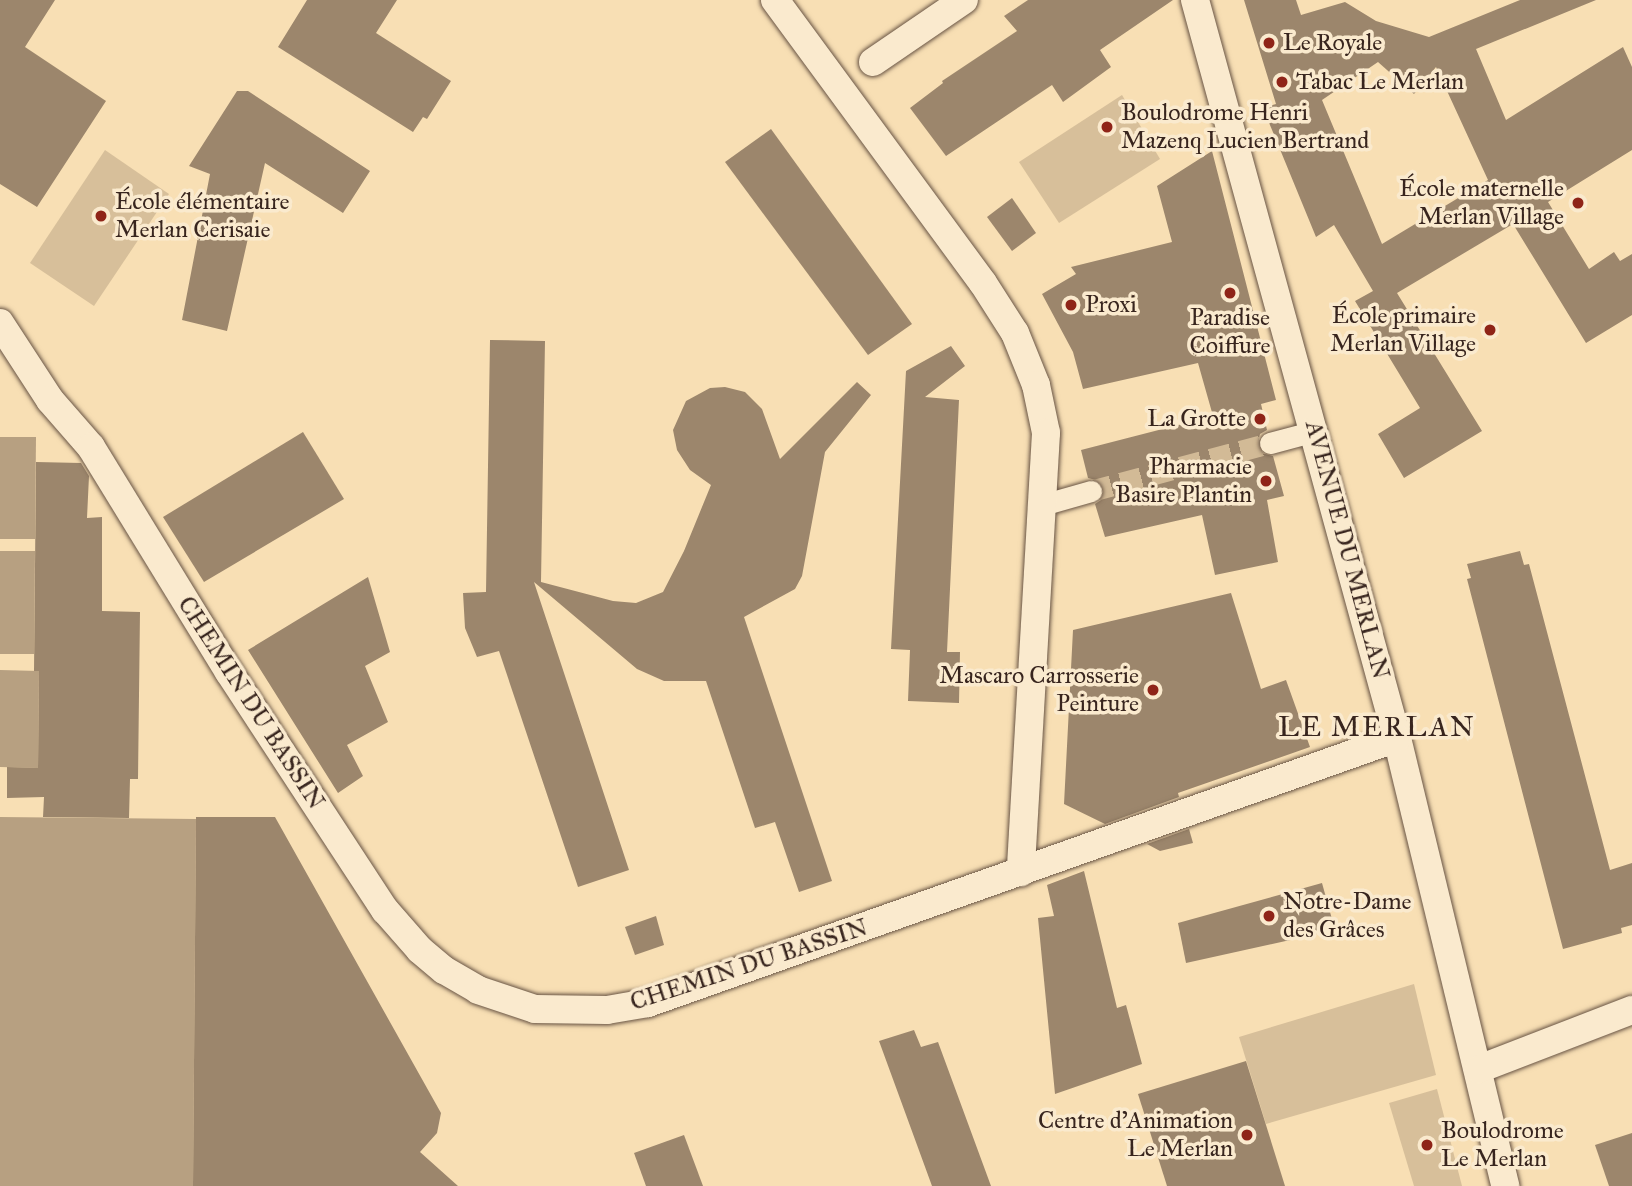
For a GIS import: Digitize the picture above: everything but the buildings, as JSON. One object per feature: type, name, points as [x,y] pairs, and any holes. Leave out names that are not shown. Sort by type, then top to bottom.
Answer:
[{"type":"street","points":[[775,0],[983,283],[1015,333],[1036,385],[1046,433],[1021,872]]},
{"type":"street","points":[[873,62],[964,0]]},
{"type":"street","name":"AVENUE DU MERLAN","points":[[1195,0],[1253,219],[1315,430],[1397,738],[1479,1069],[1505,1186]]},
{"type":"street","name":"CHEMIN DU BASSIN","points":[[0,323],[50,400],[91,447],[229,672],[385,910],[420,950],[444,970],[478,990],[535,1009],[607,1010],[648,1003],[1397,738]]},
{"type":"street","points":[[1270,443],[1315,430]]},
{"type":"street","points":[[1042,505],[1091,491]]},
{"type":"street","points":[[1479,1069],[1632,1010]]},
{"type":"shaded area","name":"Boulodrome Henri Mazenq Lucien Bertrand","points":[[1122,95],[1160,159],[1059,223],[1019,162]]},
{"type":"shaded area","points":[[105,150],[169,194],[94,306],[30,263]]},
{"type":"shaded area","points":[[0,437],[36,437],[35,539],[0,539]]},
{"type":"shaded area","points":[[0,551],[35,551],[34,654],[0,654]]},
{"type":"shaded area","points":[[0,670],[39,671],[38,768],[0,767]]},
{"type":"shaded area","points":[[0,817],[196,819],[193,1186],[0,1186]]},
{"type":"shaded area","points":[[1414,984],[1436,1075],[1266,1124],[1239,1037]]},
{"type":"shaded area","name":"Boulodrome Le Merlan","points":[[1437,1089],[1462,1186],[1414,1186],[1389,1103]]},
{"type":"tunnel","points":[[1091,491],[1270,443]]},
{"type":"place","name":"Le Royale","points":[[1269,43]]},
{"type":"place","name":"Tabac Le Merlan","points":[[1282,82]]},
{"type":"place","name":"Boulodrome Henri Mazenq Lucien Bertrand","points":[[1107,127]]},
{"type":"place","name":"École maternelle Merlan Village","points":[[1578,203]]},
{"type":"place","name":"École élémentaire Merlan Cerisaie","points":[[101,216]]},
{"type":"place","name":"Paradise Coiffure","points":[[1230,293]]},
{"type":"place","name":"Proxi","points":[[1071,305]]},
{"type":"place","name":"École primaire Merlan Village","points":[[1490,330]]},
{"type":"place","name":"La Grotte","points":[[1260,419]]},
{"type":"place","name":"Pharmacie Basire Plantin","points":[[1266,481]]},
{"type":"place","name":"Mascaro Carrosserie Peinture","points":[[1153,690]]},
{"type":"place","name":"Notre-Dame des Grâces","points":[[1269,916]]},
{"type":"place","name":"Centre d'Animation Le Merlan","points":[[1247,1135]]},
{"type":"place","name":"Boulodrome Le Merlan","points":[[1427,1145]]},
{"type":"district","name":"LE MERLAN","points":[[1377,727]]}]
